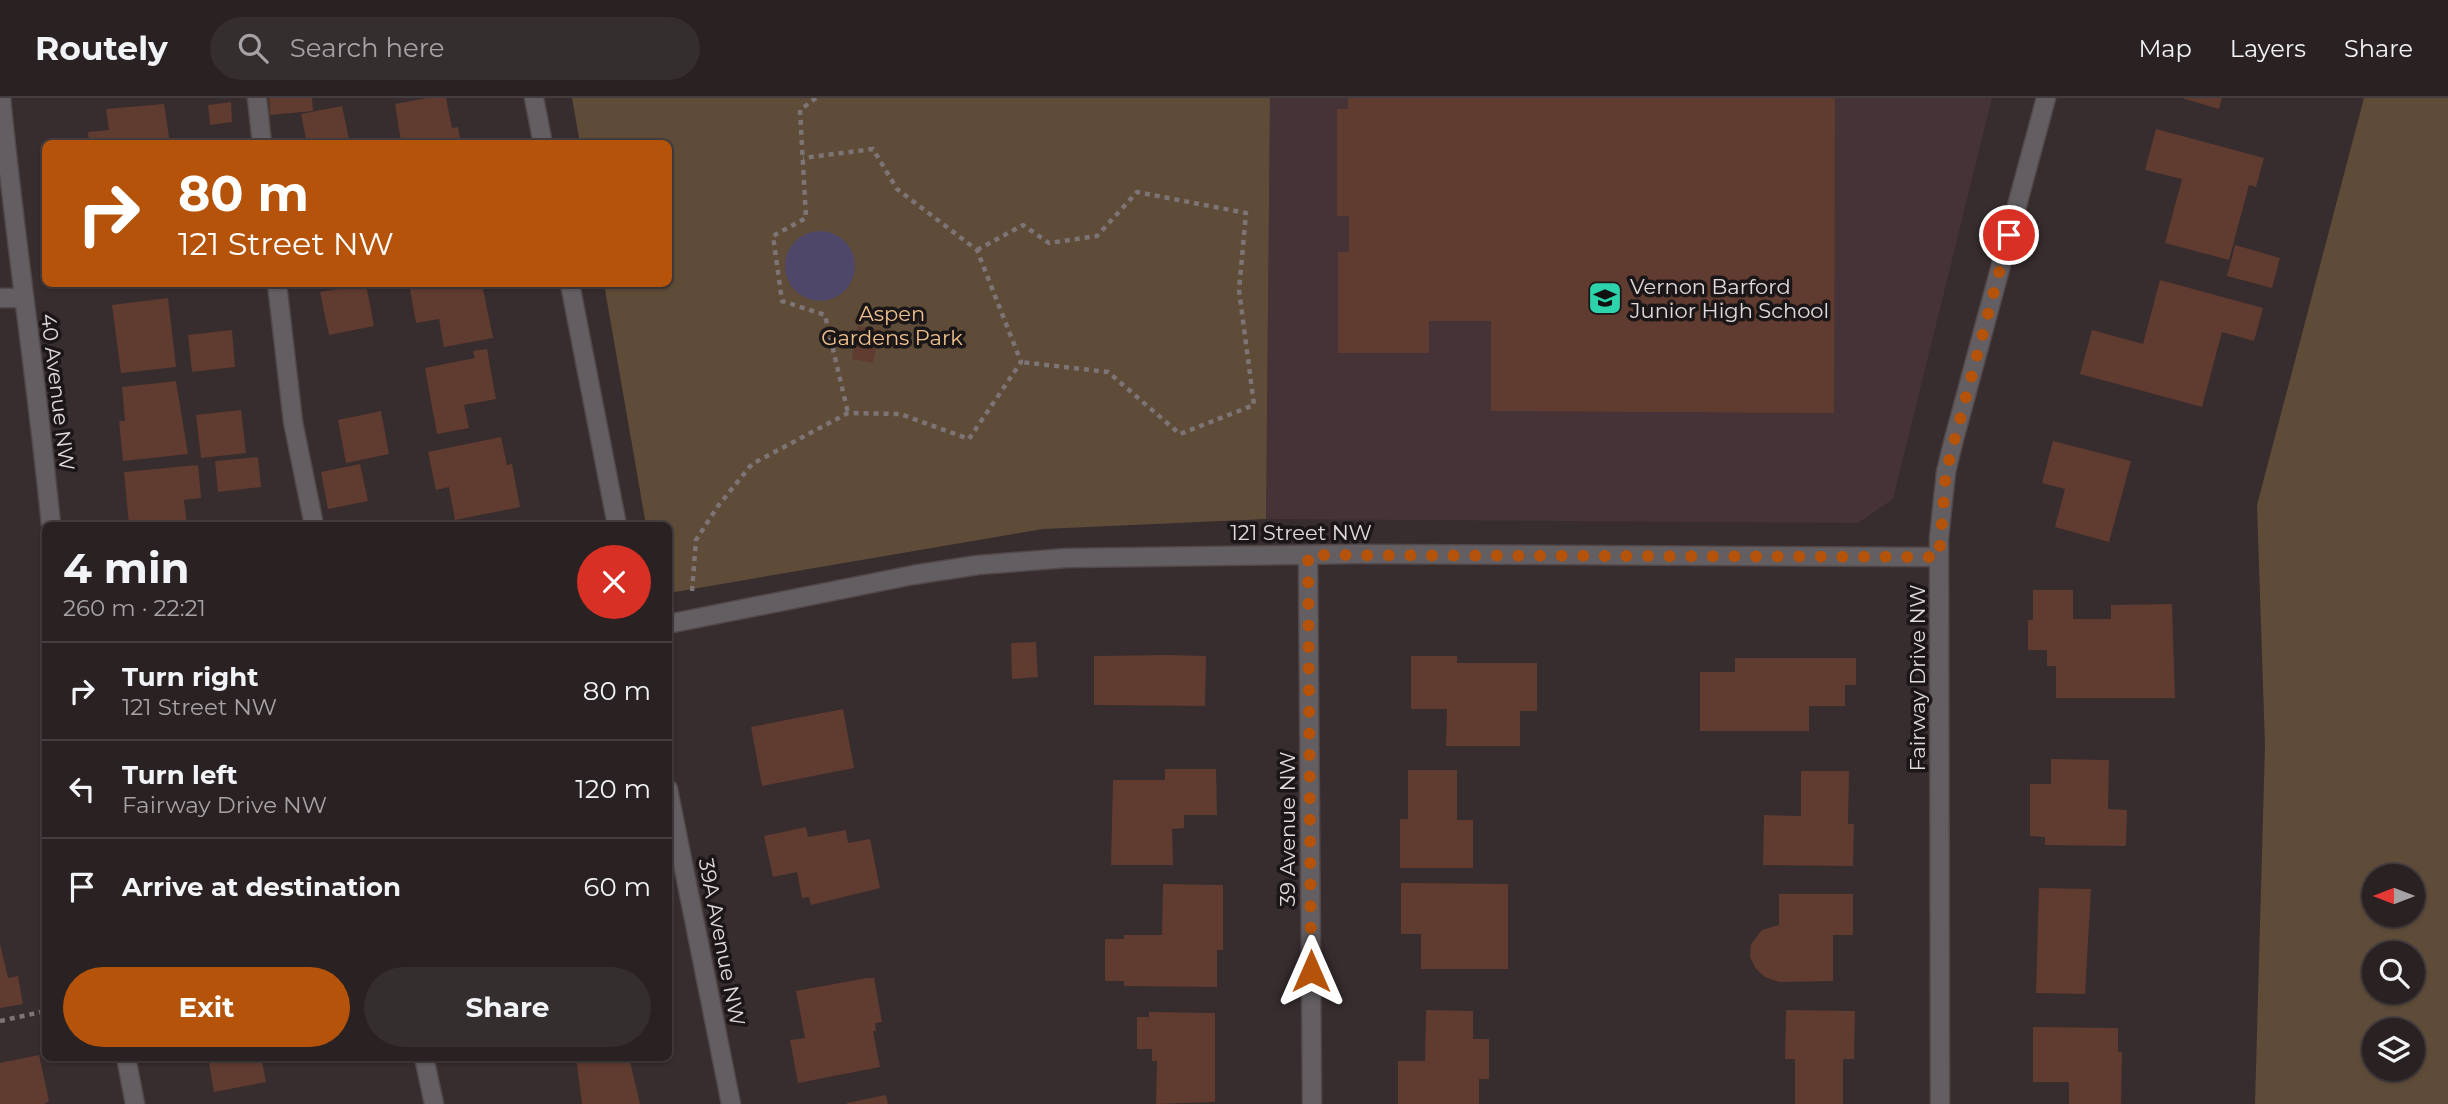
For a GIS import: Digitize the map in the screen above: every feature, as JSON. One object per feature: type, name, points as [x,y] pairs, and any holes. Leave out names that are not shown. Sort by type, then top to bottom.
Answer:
[{"type":"street","name":"40 Avenue NW","points":[[1,98],[22,298],[35,366],[51,522]]},
{"type":"street","points":[[257,98],[262,140]]},
{"type":"street","points":[[534,98],[542,140]]},
{"type":"street","name":"Fairway Drive NW","points":[[1940,1104],[1939,557],[1946,472],[2046,98]]},
{"type":"street","points":[[277,287],[293,422],[313,522]]},
{"type":"street","points":[[571,287],[616,522]]},
{"type":"street","points":[[0,298],[22,298]]},
{"type":"street","name":"121 Street NW","points":[[672,623],[978,565],[1067,558],[1308,555],[1939,557]]},
{"type":"street","name":"39 Avenue NW","points":[[1308,555],[1312,1104]]},
{"type":"street","name":"39A Avenue NW","points":[[672,809],[731,1104]]},
{"type":"street","points":[[127,1061],[135,1104]]},
{"type":"street","points":[[425,1061],[434,1104]]},
{"type":"path","points":[[816,98],[800,110],[807,218],[774,236],[782,301],[825,315],[848,413]]},
{"type":"path","points":[[803,158],[873,149],[897,189],[977,250],[1021,362]]},
{"type":"path","points":[[977,250],[1023,225],[1049,243],[1097,236],[1137,192],[1246,213],[1239,290],[1254,405],[1180,434],[1108,372],[1021,362]]},
{"type":"path","points":[[692,593],[696,540],[718,506],[752,464],[848,413],[900,414],[969,439],[1021,362]]},
{"type":"path","points":[[0,1021],[42,1012]]},
{"type":"shaded area","name":"Vernon Barford Junior High School","points":[[1270,98],[1992,98],[1893,499],[1858,523],[1266,519]]},
{"type":"shaded area","points":[[820,231],[845,241],[855,266],[845,291],[820,301],[795,291],[785,266],[795,241]]},
{"type":"green space","name":"Aspen Gardens Park","points":[[572,98],[1270,98],[1266,519],[1043,529],[672,592],[672,522],[645,522],[605,287],[672,287],[672,140],[579,140]]},
{"type":"green space","points":[[2364,98],[2448,98],[2448,1104],[2255,1104],[2265,745],[2257,505]]},
{"type":"building","points":[[269,98],[312,98],[313,111],[270,115]]},
{"type":"building","points":[[427,98],[446,98],[452,128],[458,127],[460,140],[401,140],[395,104]]},
{"type":"building","points":[[1348,98],[1835,98],[1834,413],[1491,411],[1491,321],[1429,321],[1429,353],[1338,353],[1338,252],[1349,252],[1349,216],[1337,216],[1337,109],[1348,109]]},
{"type":"building","points":[[2182,98],[2222,98],[2219,109]]},
{"type":"building","points":[[231,102],[232,122],[210,125],[208,105]]},
{"type":"building","points":[[164,104],[169,140],[89,140],[88,132],[109,130],[106,109]]},
{"type":"building","points":[[342,106],[349,140],[306,140],[301,114]]},
{"type":"building","points":[[2156,129],[2264,158],[2256,187],[2249,185],[2229,260],[2165,243],[2182,179],[2145,170]]},
{"type":"building","points":[[2235,245],[2280,258],[2272,288],[2227,276]]},
{"type":"building","points":[[2160,280],[2263,308],[2254,341],[2222,332],[2202,407],[2080,374],[2092,330],[2143,344]]},
{"type":"building","points":[[367,287],[374,326],[329,335],[320,292]]},
{"type":"building","points":[[410,287],[483,287],[493,338],[444,347],[439,319],[416,323]]},
{"type":"building","points":[[168,298],[176,367],[121,373],[112,305]]},
{"type":"building","points":[[858,326],[880,330],[873,363],[852,359]]},
{"type":"building","points":[[232,330],[235,367],[192,372],[188,335]]},
{"type":"building","points":[[487,349],[496,399],[464,405],[469,428],[437,434],[425,368],[475,358],[473,351]]},
{"type":"building","points":[[176,381],[188,454],[123,461],[119,421],[125,421],[122,387]]},
{"type":"building","points":[[241,410],[246,453],[201,458],[196,415]]},
{"type":"building","points":[[381,411],[389,454],[346,463],[338,420]]},
{"type":"building","points":[[501,437],[507,465],[512,464],[520,507],[455,520],[449,487],[436,490],[428,452]]},
{"type":"building","points":[[2053,441],[2131,461],[2109,542],[2055,527],[2065,489],[2042,483]]},
{"type":"building","points":[[258,457],[261,487],[218,492],[215,461]]},
{"type":"building","points":[[360,464],[368,501],[328,509],[321,472]]},
{"type":"building","points":[[198,465],[201,498],[184,500],[187,522],[129,522],[124,472]]},
{"type":"building","points":[[2033,590],[2073,590],[2073,619],[2111,619],[2111,605],[2172,604],[2175,698],[2056,698],[2056,666],[2047,666],[2047,650],[2028,650],[2028,620],[2033,620]]},
{"type":"building","points":[[1036,642],[1038,677],[1012,679],[1011,643]]},
{"type":"building","points":[[1094,656],[1206,656],[1205,706],[1094,705]]},
{"type":"building","points":[[1411,656],[1457,656],[1457,663],[1537,663],[1537,711],[1520,711],[1520,746],[1446,746],[1447,709],[1411,709]]},
{"type":"building","points":[[1735,658],[1856,658],[1856,685],[1845,685],[1845,706],[1809,706],[1809,731],[1700,731],[1700,672],[1735,672]]},
{"type":"building","points":[[843,709],[854,768],[762,786],[751,727]]},
{"type":"building","points":[[2051,759],[2109,760],[2108,809],[2127,810],[2126,846],[2045,845],[2045,837],[2030,836],[2030,784],[2051,784]]},
{"type":"building","points":[[1165,769],[1216,769],[1217,815],[1184,815],[1184,828],[1172,829],[1173,865],[1111,865],[1113,780],[1165,780]]},
{"type":"building","points":[[1408,770],[1457,770],[1457,820],[1473,820],[1473,868],[1400,868],[1400,819],[1408,819]]},
{"type":"building","points":[[1801,771],[1849,771],[1848,824],[1854,824],[1853,866],[1763,865],[1764,815],[1801,816]]},
{"type":"building","points":[[806,827],[808,837],[846,830],[848,843],[870,839],[880,888],[811,905],[809,897],[802,898],[797,872],[773,877],[764,836]]},
{"type":"building","points":[[1401,883],[1508,884],[1508,969],[1421,969],[1421,934],[1401,934]]},
{"type":"building","points":[[1163,884],[1223,885],[1223,950],[1217,950],[1217,987],[1124,986],[1124,981],[1105,981],[1105,939],[1124,939],[1124,935],[1162,935]]},
{"type":"building","points":[[2039,888],[2091,889],[2085,994],[2036,993]]},
{"type":"building","points":[[1779,894],[1853,894],[1853,935],[1833,935],[1833,981],[1779,982],[1765,977],[1756,969],[1750,957],[1751,944],[1762,930],[1779,925]]},
{"type":"building","points":[[0,944],[8,978],[18,976],[23,1004],[0,1008]]},
{"type":"building","points":[[874,978],[882,1022],[875,1023],[876,1031],[873,1031],[880,1067],[798,1083],[790,1040],[805,1038],[796,991]]},
{"type":"building","points":[[1426,1010],[1473,1011],[1473,1039],[1489,1039],[1489,1079],[1479,1079],[1479,1104],[1398,1104],[1398,1061],[1425,1061]]},
{"type":"building","points":[[1786,1010],[1855,1011],[1854,1059],[1843,1059],[1843,1104],[1795,1104],[1795,1059],[1785,1059]]},
{"type":"building","points":[[1149,1012],[1215,1013],[1215,1102],[1156,1104],[1157,1061],[1152,1061],[1152,1049],[1137,1049],[1137,1017],[1149,1017]]},
{"type":"building","points":[[2033,1027],[2118,1028],[2118,1052],[2122,1052],[2121,1104],[2069,1104],[2069,1082],[2033,1082]]},
{"type":"building","points":[[39,1055],[49,1101],[45,1104],[0,1104],[0,1063]]},
{"type":"building","points":[[209,1061],[262,1061],[266,1082],[214,1092]]},
{"type":"building","points":[[577,1061],[630,1061],[640,1104],[582,1104]]},
{"type":"building","points":[[886,1095],[888,1104],[847,1104],[847,1103]]},
{"type":"place","name":"Vernon Barford Junior High School","points":[[1605,298]]},
{"type":"route","points":[[1311,971],[1308,555],[1939,557],[1946,472],[2009,235]]}]
